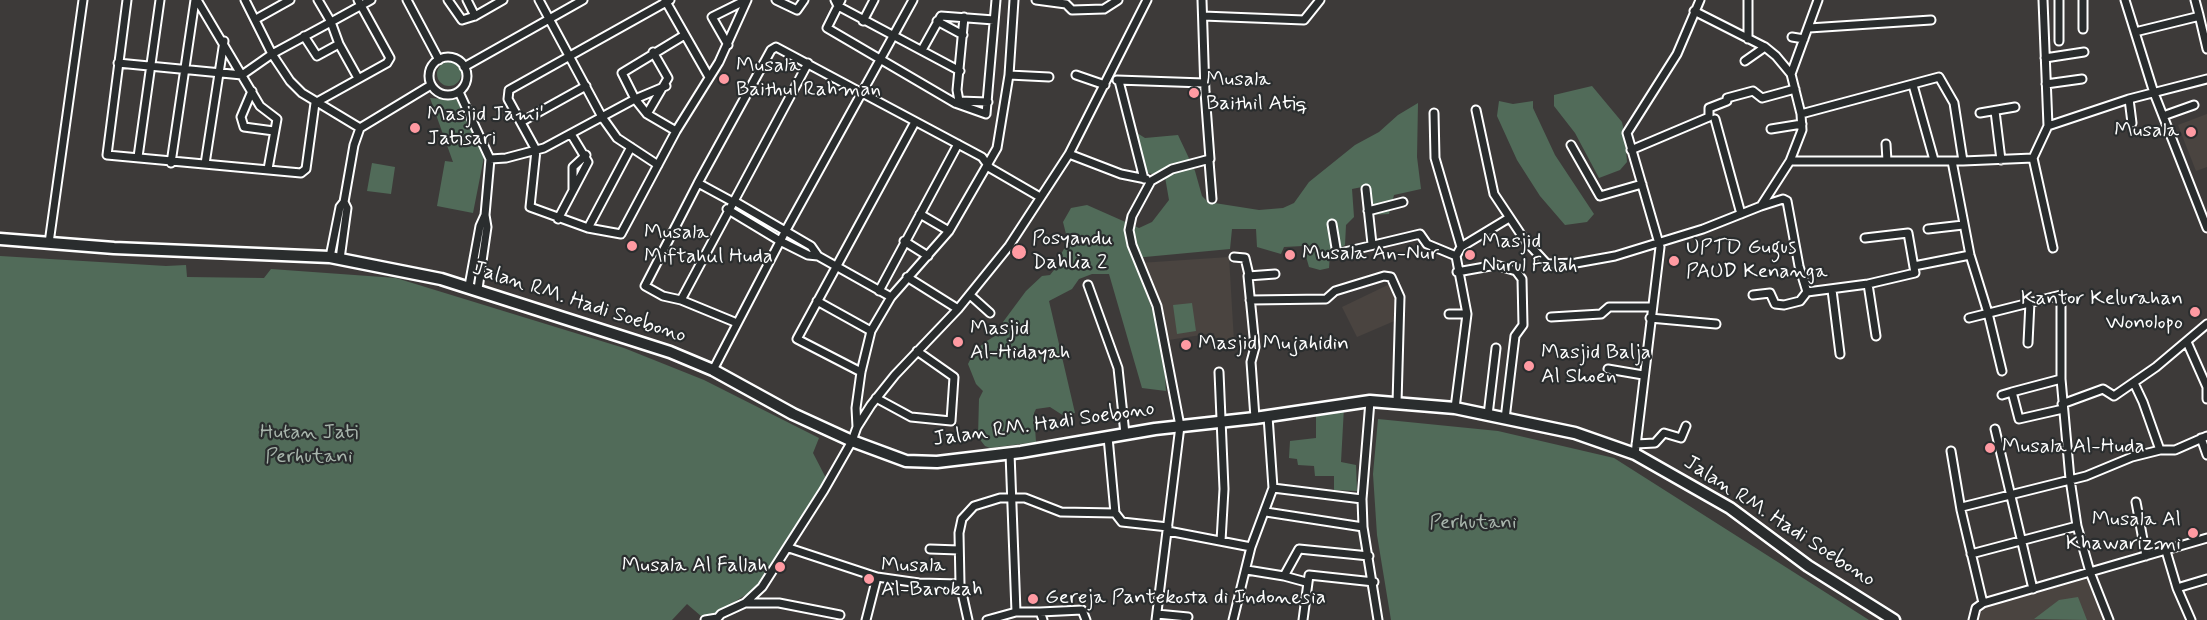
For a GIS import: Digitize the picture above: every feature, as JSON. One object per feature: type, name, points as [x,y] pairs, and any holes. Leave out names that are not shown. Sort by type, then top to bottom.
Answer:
[{"type":"main road","name":"Jalan RM. Hadi Soebono","points":[[0,239],[335,258],[473,288],[626,337],[713,370],[793,414],[852,441],[906,461],[937,462],[1010,453],[1180,426],[1255,418],[1370,401],[1455,408],[1575,433],[1635,449],[1730,508],[1808,566],[1894,620]]},
{"type":"street","points":[[49,243],[83,0]]},
{"type":"street","points":[[127,0],[107,155],[171,163],[304,173],[315,103]]},
{"type":"street","points":[[138,158],[160,0]]},
{"type":"street","points":[[196,0],[224,41],[260,106],[276,117],[268,169]]},
{"type":"street","points":[[171,163],[196,0]]},
{"type":"street","points":[[245,0],[272,54],[290,81],[315,103],[360,128]]},
{"type":"street","points":[[256,20],[290,0]]},
{"type":"street","points":[[318,0],[358,78]]},
{"type":"street","points":[[118,63],[217,75],[242,75],[272,54],[331,22],[360,3],[371,0]]},
{"type":"street","points":[[407,0],[439,60]]},
{"type":"street","points":[[448,0],[460,20],[475,16],[503,0]]},
{"type":"street","points":[[467,0],[475,16]]},
{"type":"street","points":[[539,0],[602,117],[619,140],[658,165]]},
{"type":"street","points":[[465,67],[583,0]]},
{"type":"street","points":[[709,77],[683,36],[667,1],[509,90],[508,99],[536,150],[530,207],[588,228],[616,235],[623,232],[676,131],[709,77],[728,45],[746,0]]},
{"type":"street","points":[[728,45],[712,17],[746,0]]},
{"type":"street","points":[[776,0],[797,10],[804,0]]},
{"type":"street","points":[[863,21],[874,0]]},
{"type":"street","points":[[713,370],[780,241],[862,93],[878,59],[913,0]]},
{"type":"street","points":[[960,71],[863,21],[838,2],[828,31],[957,102],[987,113],[996,0]]},
{"type":"street","points":[[705,620],[716,619],[745,603],[762,587],[789,548],[852,441],[856,427],[861,372],[871,332],[891,297],[949,231],[999,141],[1009,75],[1014,0]]},
{"type":"street","points":[[1036,0],[1066,2],[1072,10],[1104,9],[1118,0]]},
{"type":"street","points":[[856,427],[876,398],[997,263],[1068,154],[1148,0]]},
{"type":"street","points":[[1203,0],[1204,83],[1212,200]]},
{"type":"street","points":[[1203,16],[1304,20],[1320,0]]},
{"type":"street","points":[[1686,426],[1681,438],[1664,433],[1655,443],[1635,449],[1659,241],[1627,133],[1677,54],[1700,0]]},
{"type":"street","points":[[1748,0],[1748,39]]},
{"type":"street","points":[[1791,74],[1818,0]]},
{"type":"street","points":[[2043,0],[2048,126],[2033,158],[2053,248]]},
{"type":"street","points":[[2058,41],[2059,0]]},
{"type":"street","points":[[2083,0],[2083,29]]},
{"type":"street","points":[[2124,0],[2154,93],[2207,228]]},
{"type":"street","points":[[2196,0],[2207,49]]},
{"type":"street","points":[[315,103],[387,63],[390,58],[360,3]]},
{"type":"street","points":[[1694,11],[1765,47],[1791,74],[1801,114],[1801,137],[1790,161],[1761,206]]},
{"type":"street","points":[[922,50],[937,21],[943,15],[994,20]]},
{"type":"street","points":[[2134,32],[2199,15]]},
{"type":"street","points":[[957,102],[964,17]]},
{"type":"street","points":[[1809,28],[1931,20]]},
{"type":"street","points":[[937,21],[963,35]]},
{"type":"street","points":[[304,36],[317,56],[339,44]]},
{"type":"street","points":[[676,131],[647,114],[635,99],[622,73],[653,52],[683,36]]},
{"type":"street","points":[[1792,37],[1804,39]]},
{"type":"street","points":[[205,164],[224,41]]},
{"type":"street","points":[[737,322],[681,300],[663,296],[647,288],[646,285],[698,183],[776,46],[958,144],[988,162],[990,168],[1040,197]]},
{"type":"street","points":[[1745,61],[1765,47]]},
{"type":"street","points":[[647,114],[666,86],[668,76],[653,52]]},
{"type":"street","points":[[2045,58],[2084,52]]},
{"type":"street","points":[[453,58],[465,67],[466,81],[459,92],[444,95],[431,85],[430,71],[439,60],[453,58]]},
{"type":"street","points":[[681,300],[727,210],[808,63]]},
{"type":"street","points":[[1009,75],[1049,77]]},
{"type":"street","points":[[1076,75],[1105,85]]},
{"type":"street","points":[[1110,76],[1119,81],[1204,83]]},
{"type":"street","points":[[1801,114],[1938,77],[1954,103],[1963,161]]},
{"type":"street","points":[[2046,84],[2082,79]]},
{"type":"street","points":[[2048,126],[2129,99],[2207,79]]},
{"type":"street","points":[[1119,81],[1148,180],[1132,216],[1129,234],[1157,306],[1180,426],[1156,617],[1188,617]]},
{"type":"street","points":[[335,258],[346,208],[344,202],[354,144],[360,128],[431,85]]},
{"type":"street","points":[[1913,85],[1934,160]]},
{"type":"street","points":[[521,122],[586,86]]},
{"type":"street","points":[[490,159],[506,158],[544,148],[635,99],[666,86]]},
{"type":"street","points":[[1631,150],[1709,117],[1709,108],[1726,101],[1727,98],[1753,91],[1762,98],[1795,89]]},
{"type":"street","points":[[252,91],[241,117],[244,127],[274,131]]},
{"type":"street","points":[[459,92],[490,159],[485,215],[487,227],[473,288]]},
{"type":"street","points":[[2129,99],[2132,123]]},
{"type":"street","points":[[957,102],[988,102]]},
{"type":"street","points":[[2163,116],[2194,105]]},
{"type":"street","points":[[1980,113],[2015,107]]},
{"type":"street","points":[[1476,110],[1488,157],[1492,188],[1499,205],[1547,264],[1586,262],[1615,256],[1783,199],[1787,201],[1799,267],[1807,292]]},
{"type":"street","points":[[1995,111],[2001,160]]},
{"type":"street","points":[[1434,113],[1435,158],[1461,248]]},
{"type":"street","points":[[1715,119],[1741,214]]},
{"type":"street","points":[[861,372],[797,339],[835,265],[915,122]]},
{"type":"street","points":[[1770,129],[1802,124]]},
{"type":"street","points":[[558,219],[588,162],[572,134]]},
{"type":"street","points":[[879,291],[958,144]]},
{"type":"street","points":[[1886,144],[1887,161]]},
{"type":"street","points":[[1571,145],[1600,196],[1642,184]]},
{"type":"street","points":[[588,228],[631,147]]},
{"type":"street","points":[[1068,154],[1121,174],[1148,180],[1172,169],[1209,161]]},
{"type":"street","points":[[1790,161],[1963,161],[2033,158]]},
{"type":"street","points":[[1952,161],[1963,225],[1988,313],[2001,371]]},
{"type":"street","points":[[698,183],[786,230],[811,246],[818,256]]},
{"type":"street","points":[[1366,189],[1372,244]]},
{"type":"street","points":[[1368,211],[1403,202]]},
{"type":"street","points":[[727,210],[780,241],[808,255],[818,256],[891,297]]},
{"type":"street","points":[[920,214],[949,231]]},
{"type":"street","points":[[1455,408],[1467,314],[1457,272],[1456,256],[1461,248],[1509,218]]},
{"type":"street","points":[[1332,225],[1334,255],[1420,234],[1427,244],[1456,256]]},
{"type":"street","points":[[1928,229],[1963,225]]},
{"type":"street","points":[[1753,295],[1770,292],[1775,304],[1784,304],[1800,301],[1807,292],[1832,291],[1913,274],[1914,266],[1909,235],[1906,232],[1865,238]]},
{"type":"street","points":[[904,242],[928,255]]},
{"type":"street","points":[[1914,266],[1970,255]]},
{"type":"street","points":[[1234,256],[1245,258],[1249,275],[1255,354],[1251,362],[1255,418]]},
{"type":"street","points":[[1457,272],[1496,265],[1512,269],[1521,276],[1523,325],[1515,336],[1504,419]]},
{"type":"street","points":[[1249,275],[1275,274]]},
{"type":"street","points":[[1250,300],[1326,299],[1335,291],[1384,276],[1391,277],[1400,297],[1397,403]]},
{"type":"street","points":[[908,277],[958,309]]},
{"type":"street","points":[[1868,284],[1876,336]]},
{"type":"street","points":[[1088,285],[1118,368],[1125,434]]},
{"type":"street","points":[[1832,291],[1840,354]]},
{"type":"street","points":[[970,295],[990,313]]},
{"type":"street","points":[[1969,318],[2061,296],[2062,406],[2070,480],[2077,526],[2090,572],[2109,620]]},
{"type":"street","points":[[817,301],[871,332]]},
{"type":"street","points":[[2028,343],[2030,302]]},
{"type":"street","points":[[1551,317],[1600,314],[1609,307],[1652,307]]},
{"type":"street","points":[[1449,314],[1467,314]]},
{"type":"street","points":[[1650,318],[1716,324]]},
{"type":"street","points":[[2012,392],[2019,418],[2062,406],[2103,389],[2113,397],[2187,342],[2207,324]]},
{"type":"street","points":[[2187,342],[2207,387],[2207,399]]},
{"type":"street","points":[[1488,415],[1496,348]]},
{"type":"street","points":[[876,398],[911,417],[951,421],[954,377],[917,351]]},
{"type":"street","points":[[1608,369],[1643,375]]},
{"type":"street","points":[[1219,372],[1223,422],[1221,541]]},
{"type":"street","points":[[2002,395],[2061,379]]},
{"type":"street","points":[[2134,383],[2144,402],[2160,450]]},
{"type":"street","points":[[1370,401],[1362,499],[1363,528],[1374,582],[1378,620]]},
{"type":"street","points":[[1233,620],[1251,547],[1266,512],[1273,488],[1268,416]]},
{"type":"street","points":[[1995,429],[2033,589]]},
{"type":"street","points":[[1108,437],[1115,513],[1122,522],[1168,529],[1251,547]]},
{"type":"street","points":[[1962,507],[2070,480],[2160,450],[2175,450],[2204,437],[2207,455]]},
{"type":"street","points":[[1950,451],[1983,603]]},
{"type":"street","points":[[1010,453],[1016,612]]},
{"type":"street","points":[[1273,488],[1362,499]]},
{"type":"street","points":[[968,620],[960,584],[959,550],[960,525],[966,513],[980,504],[1011,497],[1031,499],[1061,512],[1115,513]]},
{"type":"street","points":[[2136,502],[2146,556]]},
{"type":"street","points":[[1266,512],[1363,528]]},
{"type":"street","points":[[1971,554],[2077,526]]},
{"type":"street","points":[[1973,620],[1976,608],[1983,603],[2207,538]]},
{"type":"street","points":[[789,548],[877,577],[919,584],[960,584]]},
{"type":"street","points":[[930,549],[959,550]]},
{"type":"street","points":[[1284,576],[1299,549],[1369,556]]},
{"type":"street","points":[[2166,551],[2177,588],[2191,620]]},
{"type":"street","points":[[1246,570],[1306,582]]},
{"type":"street","points":[[1303,620],[1306,582],[1309,575],[1374,582]]},
{"type":"street","points":[[866,620],[877,577]]},
{"type":"street","points":[[2177,588],[2207,579]]},
{"type":"street","points":[[745,603],[779,603],[840,615]]},
{"type":"street","points":[[987,620],[1016,612],[1082,610],[1086,620]]},
{"type":"street","points":[[1040,612],[1043,620]]},
{"type":"shaded area","points":[[2207,114],[2207,167],[2196,171],[2178,125]]},
{"type":"shaded area","points":[[1229,257],[1234,342],[1216,344],[1214,333],[1162,341],[1158,305],[1140,263]]},
{"type":"shaded area","points":[[1392,283],[1396,288],[1399,319],[1357,337],[1342,307]]},
{"type":"shaded area","points":[[2088,572],[2107,620],[1977,620],[1979,606]]},
{"type":"green space","points":[[449,62],[457,66],[461,74],[457,82],[449,86],[441,82],[437,74],[441,66]]},
{"type":"green space","points":[[1592,86],[1622,122],[1627,162],[1620,170],[1599,178],[1575,133],[1554,106],[1554,95]]},
{"type":"green space","points":[[430,98],[458,100],[484,157],[473,213],[437,206],[445,161],[453,162]]},
{"type":"green space","points":[[1499,101],[1513,104],[1533,101],[1533,108],[1555,155],[1594,214],[1587,222],[1565,225],[1540,196],[1517,160],[1497,116]]},
{"type":"green space","points":[[1418,103],[1417,157],[1421,189],[1394,195],[1389,214],[1370,215],[1367,186],[1352,189],[1354,217],[1346,225],[1345,245],[1330,254],[1329,268],[1320,270],[1309,267],[1303,246],[1284,247],[1281,254],[1257,247],[1256,229],[1232,229],[1230,249],[1134,258],[1154,315],[1164,361],[1166,391],[1142,388],[1109,274],[1092,274],[1079,279],[1072,289],[1049,301],[1075,413],[1064,416],[1050,407],[1036,409],[1034,413],[1036,442],[990,448],[985,446],[978,437],[979,399],[983,391],[976,384],[968,364],[974,352],[1002,332],[1003,322],[1026,291],[1042,276],[1050,275],[1058,265],[1057,261],[1068,242],[1063,222],[1071,208],[1087,205],[1139,228],[1152,222],[1169,200],[1165,177],[1148,173],[1137,133],[1145,138],[1178,135],[1195,171],[1202,196],[1208,202],[1259,210],[1283,208],[1294,203],[1309,182],[1355,145],[1379,132],[1398,115]]},
{"type":"green space","points":[[372,163],[395,167],[391,194],[367,191]]},
{"type":"green space","name":"Hutan Jati Perhutani","points":[[0,256],[166,266],[186,265],[187,277],[264,278],[271,269],[396,278],[624,348],[704,380],[819,438],[813,453],[828,482],[762,585],[711,616],[701,616],[687,604],[672,620],[0,620]]},
{"type":"green space","points":[[1192,303],[1196,331],[1177,334],[1173,305]]},
{"type":"green space","points":[[1344,407],[1341,462],[1356,465],[1357,491],[1334,490],[1334,476],[1315,476],[1314,466],[1298,465],[1297,459],[1289,458],[1290,441],[1316,438],[1316,412]]},
{"type":"green space","name":"Perhutani","points":[[1378,419],[1498,431],[1614,458],[1869,620],[1391,620],[1377,535],[1373,474]]},
{"type":"green space","points":[[2078,597],[2087,620],[2034,619],[2059,600]]},
{"type":"place","name":"Musala Baithul Rahman","points":[[724,79]]},
{"type":"place","name":"Musala Baithil Atiq","points":[[1194,93]]},
{"type":"place","name":"Masjid Jami' Jatisari","points":[[415,128]]},
{"type":"place","name":"Musala","points":[[2191,132]]},
{"type":"place","name":"Musala Miftahul Huda","points":[[632,246]]},
{"type":"place","name":"Posyandu Dahlia 2","points":[[1019,252]]},
{"type":"place","name":"Musala An-Nur","points":[[1290,255]]},
{"type":"place","name":"Masjid Nurul Falah","points":[[1470,255]]},
{"type":"place","name":"UPTD Gugus PAUD Kenanga","points":[[1674,261]]},
{"type":"place","name":"Kantor Kelurahan Wonolopo","points":[[2195,312]]},
{"type":"place","name":"Masjid Al-Hidayah","points":[[958,342]]},
{"type":"place","name":"Masjid Mujahidin","points":[[1186,345]]},
{"type":"place","name":"Masjid Balja Al Shoen","points":[[1529,366]]},
{"type":"place","name":"Musala Al-Huda","points":[[1990,448]]},
{"type":"place","name":"Musala Al Khawarizmi","points":[[2193,533]]},
{"type":"place","name":"Musala Al Fallah","points":[[780,567]]},
{"type":"place","name":"Musala Al-Barokah","points":[[869,579]]},
{"type":"place","name":"Gereja Pantekosta di Indonesia","points":[[1033,599]]}]
